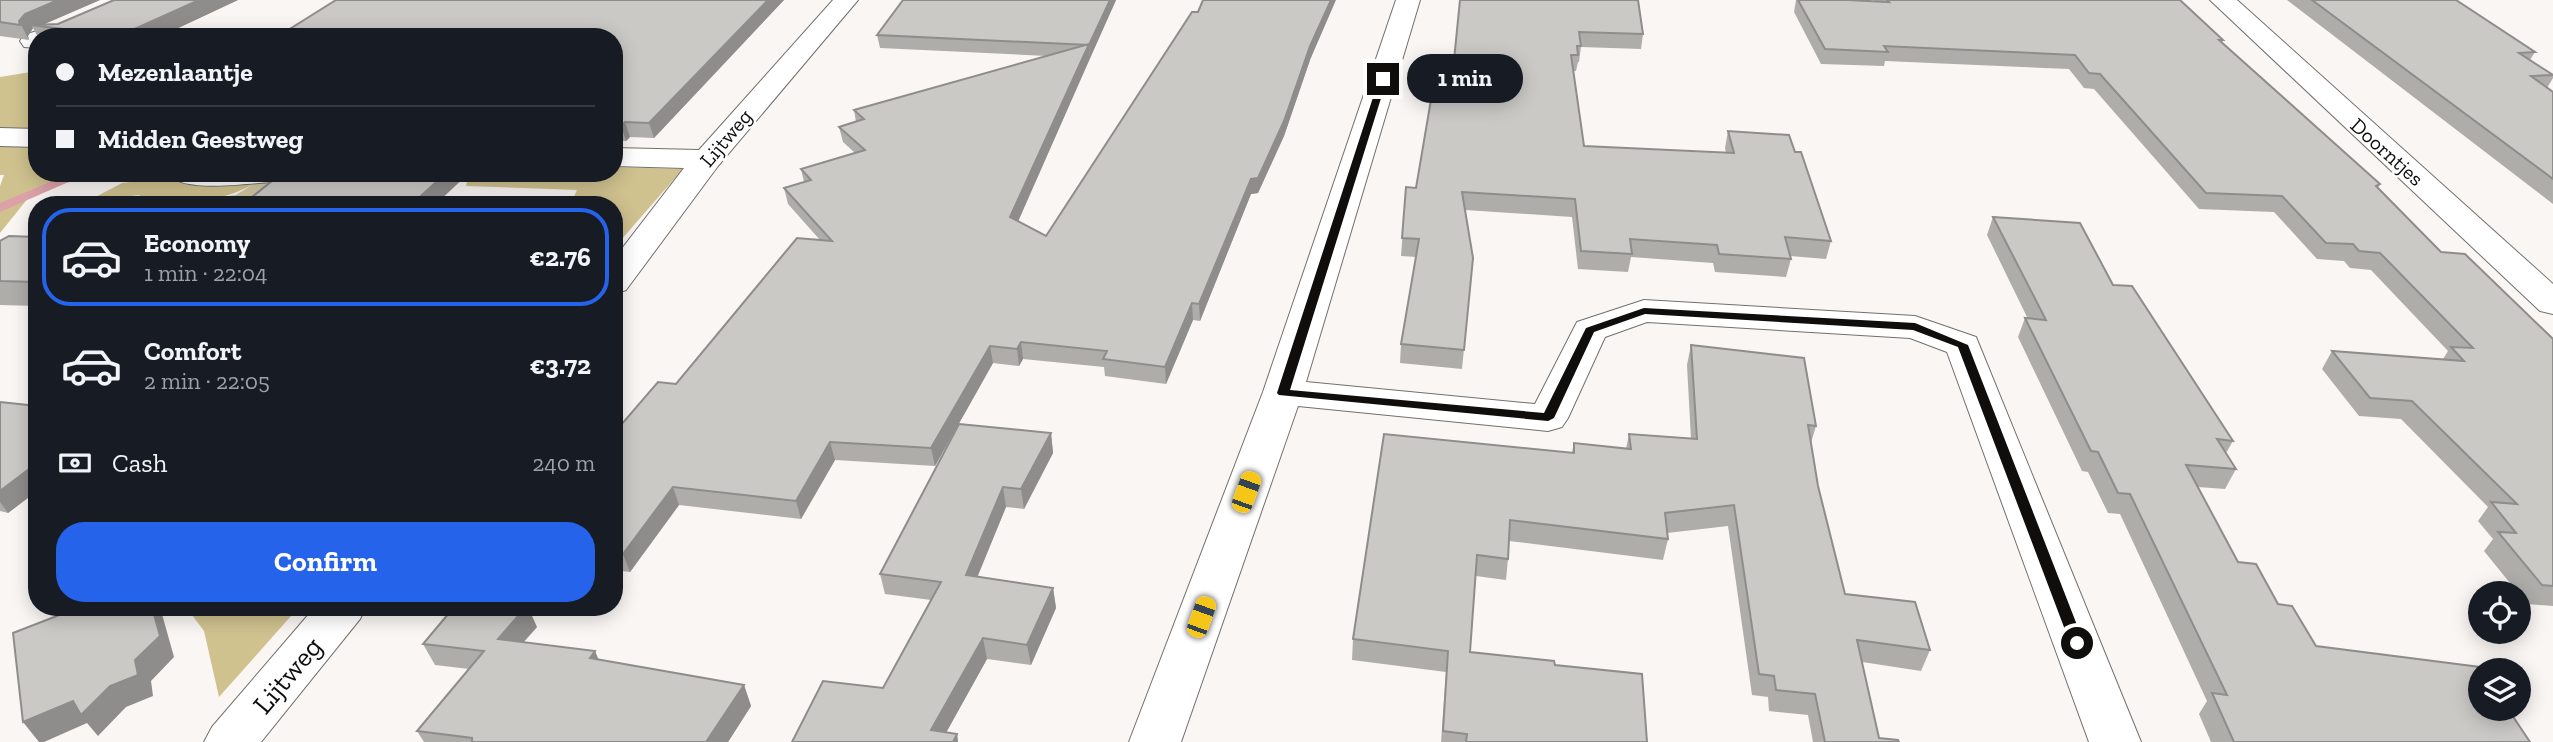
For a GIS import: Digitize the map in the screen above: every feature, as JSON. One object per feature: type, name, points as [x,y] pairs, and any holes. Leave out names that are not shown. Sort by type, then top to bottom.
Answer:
[{"type":"street","name":"Lijtweg","points":[[623,271],[707,159],[846,0]]},
{"type":"street","points":[[1155,742],[1283,393],[1408,0]]},
{"type":"street","name":"Doorntjes","points":[[2222,0],[2553,303]]},
{"type":"street","points":[[0,136],[28,138]]},
{"type":"street","points":[[623,157],[707,159]]},
{"type":"street","points":[[1283,393],[1548,418],[1590,330],[1644,311],[1915,327],[1963,345],[2115,742]]},
{"type":"street","name":"Lijtweg","points":[[230,742],[335,616]]},
{"type":"shaded area","points":[[28,72],[28,132],[0,132],[0,77]]},
{"type":"shaded area","points":[[0,144],[28,145],[28,182],[70,182],[33,192],[0,233],[0,186],[4,175],[0,175]]},
{"type":"shaded area","points":[[623,167],[683,169],[623,238],[623,196],[574,196],[577,190],[466,186],[467,182],[623,182]]},
{"type":"shaded area","points":[[178,182],[201,185],[257,182],[224,196],[97,196],[122,183]]},
{"type":"shaded area","points":[[257,182],[270,184],[258,196],[230,196]]},
{"type":"shaded area","points":[[193,616],[291,616],[219,697],[204,631]]},
{"type":"building","points":[[0,0],[58,0],[25,14],[19,21],[20,25],[0,22]]},
{"type":"building","points":[[114,0],[199,0],[137,28],[55,28],[31,25],[58,24]]},
{"type":"building","points":[[336,0],[768,0],[649,123],[623,124],[623,28],[291,28]]},
{"type":"building","points":[[903,0],[1110,0],[1089,45],[877,35]]},
{"type":"building","points":[[1203,0],[1331,0],[1310,46],[1284,121],[1258,178],[1251,179],[1199,304],[1192,303],[1165,367],[1103,359],[1107,351],[1021,342],[1017,349],[990,346],[931,448],[830,442],[796,501],[673,487],[623,554],[623,423],[658,382],[676,384],[797,238],[832,241],[784,188],[811,180],[801,169],[865,150],[839,127],[864,119],[854,110],[1089,44],[1010,217],[1046,236],[1192,12],[1198,12]]},
{"type":"building","points":[[1460,0],[1638,0],[1643,34],[1579,32],[1581,46],[1577,46],[1578,55],[1571,55],[1584,146],[1734,153],[1728,131],[1789,135],[1795,152],[1801,152],[1831,241],[1785,237],[1791,259],[1719,254],[1717,245],[1630,239],[1632,254],[1581,251],[1575,199],[1462,192],[1473,258],[1464,350],[1401,344],[1419,239],[1402,238],[1406,187],[1416,188],[1435,76],[1444,76],[1446,92],[1447,82],[1452,80]]},
{"type":"building","points":[[1798,0],[2180,0],[2223,40],[2219,40],[2380,184],[2376,186],[2441,252],[2465,254],[2553,339],[2553,586],[2542,585],[2498,532],[2516,533],[2491,502],[2517,504],[2412,401],[2370,398],[2332,351],[2464,361],[2451,347],[2473,348],[2380,253],[2359,251],[2353,244],[2326,243],[2282,196],[2206,193],[2100,74],[2089,73],[2075,55],[1884,46],[1888,52],[1825,49]]},
{"type":"building","points":[[2312,0],[2456,0],[2535,52],[2519,53],[2553,75],[2531,76],[2553,92],[2553,179]]},
{"type":"building","points":[[271,182],[436,182],[421,196],[253,196]]},
{"type":"building","points":[[1993,217],[2080,223],[2113,285],[2132,286],[2233,441],[2217,439],[2236,469],[2186,465],[2238,562],[2256,564],[2278,604],[2292,606],[2316,646],[2468,665],[2468,721],[2516,721],[2530,742],[2234,742],[2212,693],[2227,695],[2130,494],[2118,493],[2098,452],[2091,451],[2025,318],[2046,320]]},
{"type":"building","points":[[9,236],[28,237],[28,282],[0,281],[0,241]]},
{"type":"building","points":[[1691,345],[1804,358],[1816,426],[1808,425],[1818,486],[1845,594],[1915,602],[1930,650],[1857,640],[1879,738],[1899,742],[1825,742],[1815,694],[1776,690],[1774,676],[1759,674],[1734,505],[1665,513],[1668,539],[1510,520],[1508,559],[1477,555],[1470,652],[1554,661],[1555,665],[1642,674],[1647,742],[1466,742],[1467,734],[1443,731],[1448,651],[1353,639],[1384,434],[1574,453],[1574,443],[1631,449],[1629,434],[1697,439]]},
{"type":"building","points":[[0,402],[28,405],[28,470],[0,491]]},
{"type":"building","points":[[959,424],[1051,433],[1021,489],[1003,487],[966,575],[1053,588],[1027,645],[983,638],[931,730],[957,734],[953,742],[792,742],[823,681],[883,688],[941,582],[880,574]]},
{"type":"building","points":[[57,616],[154,616],[160,636],[135,660],[138,675],[110,686],[81,715],[73,701],[23,722],[13,633]]},
{"type":"building","points":[[446,616],[518,616],[498,639],[595,651],[590,658],[744,685],[706,742],[472,742],[472,738],[417,731],[484,651],[423,644]]},
{"type":"waterway","points":[[28,196],[62,182]]},
{"type":"waterway","points":[[0,208],[28,196]]},
{"type":"route","points":[[1383,79],[1283,393],[1548,418],[1590,330],[1644,311],[1915,327],[1963,345],[2077,643]]}]
